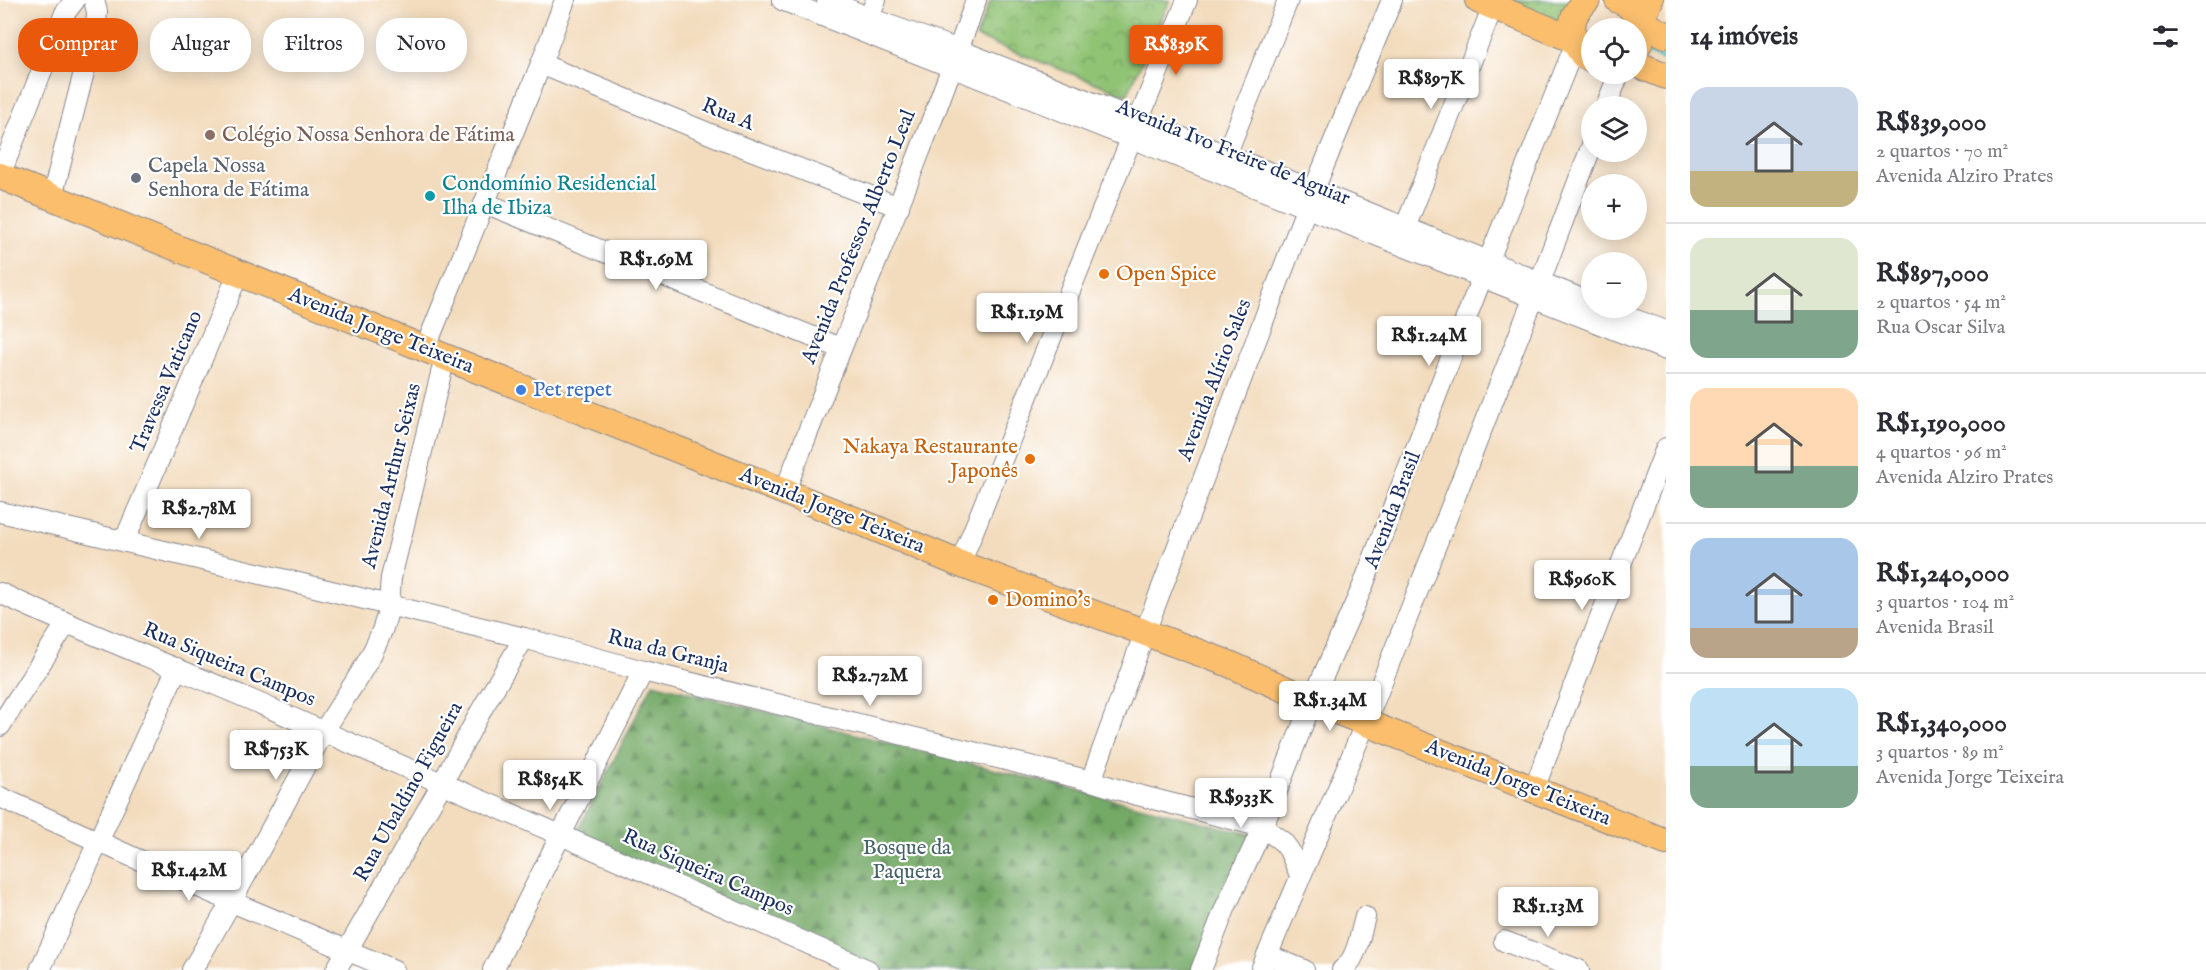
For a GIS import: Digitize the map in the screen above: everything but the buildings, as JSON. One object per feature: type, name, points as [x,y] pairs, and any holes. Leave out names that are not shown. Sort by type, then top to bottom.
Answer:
[{"type":"main road","name":"Avenida Brasil","points":[[1579,48],[1573,18],[1576,11],[1587,0]]},
{"type":"main road","points":[[1618,0],[1645,15],[1666,35]]},
{"type":"main road","points":[[1485,3],[1579,48]]},
{"type":"main road","points":[[1647,68],[1666,76]]},
{"type":"main road","name":"Avenida Jorge Teixeira","points":[[0,175],[435,353],[785,491],[960,564],[1227,663],[1312,701],[1666,842]]},
{"type":"street","points":[[0,175],[65,13],[75,0]]},
{"type":"street","points":[[52,197],[96,25],[97,12],[94,0]]},
{"type":"street","name":"Avenida Arthur Seixas","points":[[192,970],[232,902],[324,732],[364,668],[379,636],[388,606],[391,578],[435,353],[485,203],[565,0]]},
{"type":"street","name":"Avenida Ivo Freire de Aguiar","points":[[782,0],[955,58]]},
{"type":"street","name":"Avenida Ivo Freire de Aguiar","points":[[827,0],[955,58],[1537,289],[1666,350]]},
{"type":"street","points":[[869,18],[876,0]]},
{"type":"street","name":"Avenida Professor Alberto Leal","points":[[785,491],[840,348],[899,207],[976,0]]},
{"type":"street","points":[[960,564],[1133,129],[1187,0]]},
{"type":"street","points":[[1226,155],[1288,0]]},
{"type":"street","name":"Avenida Alírio Sales","points":[[1091,781],[1145,632],[1310,200],[1392,0]]},
{"type":"street","points":[[1405,228],[1485,3]]},
{"type":"street","name":"Avenida Brasil","points":[[1201,970],[1226,906],[1263,827],[1312,701],[1362,588],[1486,269],[1579,48]]},
{"type":"street","name":"Rua A","points":[[541,64],[720,138],[899,207]]},
{"type":"street","name":"Avenida Ivo Freire de Aguiar","points":[[1133,129],[1226,155],[1310,200],[1405,228],[1486,269]]},
{"type":"street","points":[[1304,970],[1264,963],[1366,722],[1586,162]]},
{"type":"street","points":[[485,203],[840,348]]},
{"type":"street","name":"Travessa Vaticano","points":[[124,542],[239,272]]},
{"type":"street","name":"Avenida Ivo Freire de Aguiar","points":[[1537,289],[1581,300]]},
{"type":"street","points":[[1630,318],[1666,331]]},
{"type":"street","points":[[1534,789],[1666,448]]},
{"type":"street","name":"Rua da Granja","points":[[0,512],[524,638],[643,671],[1091,781],[1263,827],[1283,842],[1300,875]]},
{"type":"street","name":"Rua Siqueira Campos","points":[[0,593],[66,624],[177,668],[443,782],[868,970]]},
{"type":"street","points":[[0,726],[66,624]]},
{"type":"street","name":"Rua Ubaldino Figueira","points":[[336,970],[524,638]]},
{"type":"street","points":[[40,970],[177,668]]},
{"type":"street","points":[[493,970],[643,671]]},
{"type":"street","points":[[0,797],[232,902],[394,970]]},
{"type":"street","points":[[1342,970],[1354,952],[1365,918]]},
{"type":"street","points":[[1504,941],[1579,970]]},
{"type":"green space","points":[[991,0],[1170,0],[1127,95],[976,37]]},
{"type":"green space","points":[[1469,0],[1587,0],[1572,41]]},
{"type":"green space","name":"Bosque da Paquera","points":[[653,683],[1250,834],[1199,970],[886,970],[576,834]]},
{"type":"waterway","points":[[1649,54],[1666,60]]},
{"type":"place","name":"Colégio Nossa Senhora de Fátima","points":[[210,135]]},
{"type":"place","name":"Capela Nossa Senhora de Fátima","points":[[136,178]]},
{"type":"place","name":"Condomínio Residencial Ilha de Ibiza","points":[[430,196]]},
{"type":"place","name":"Open Spice","points":[[1104,274]]},
{"type":"place","name":"Pet repet","points":[[521,390]]},
{"type":"place","name":"Nakaya Restaurante Japonês","points":[[1030,459]]},
{"type":"place","name":"Domino's","points":[[993,600]]}]
